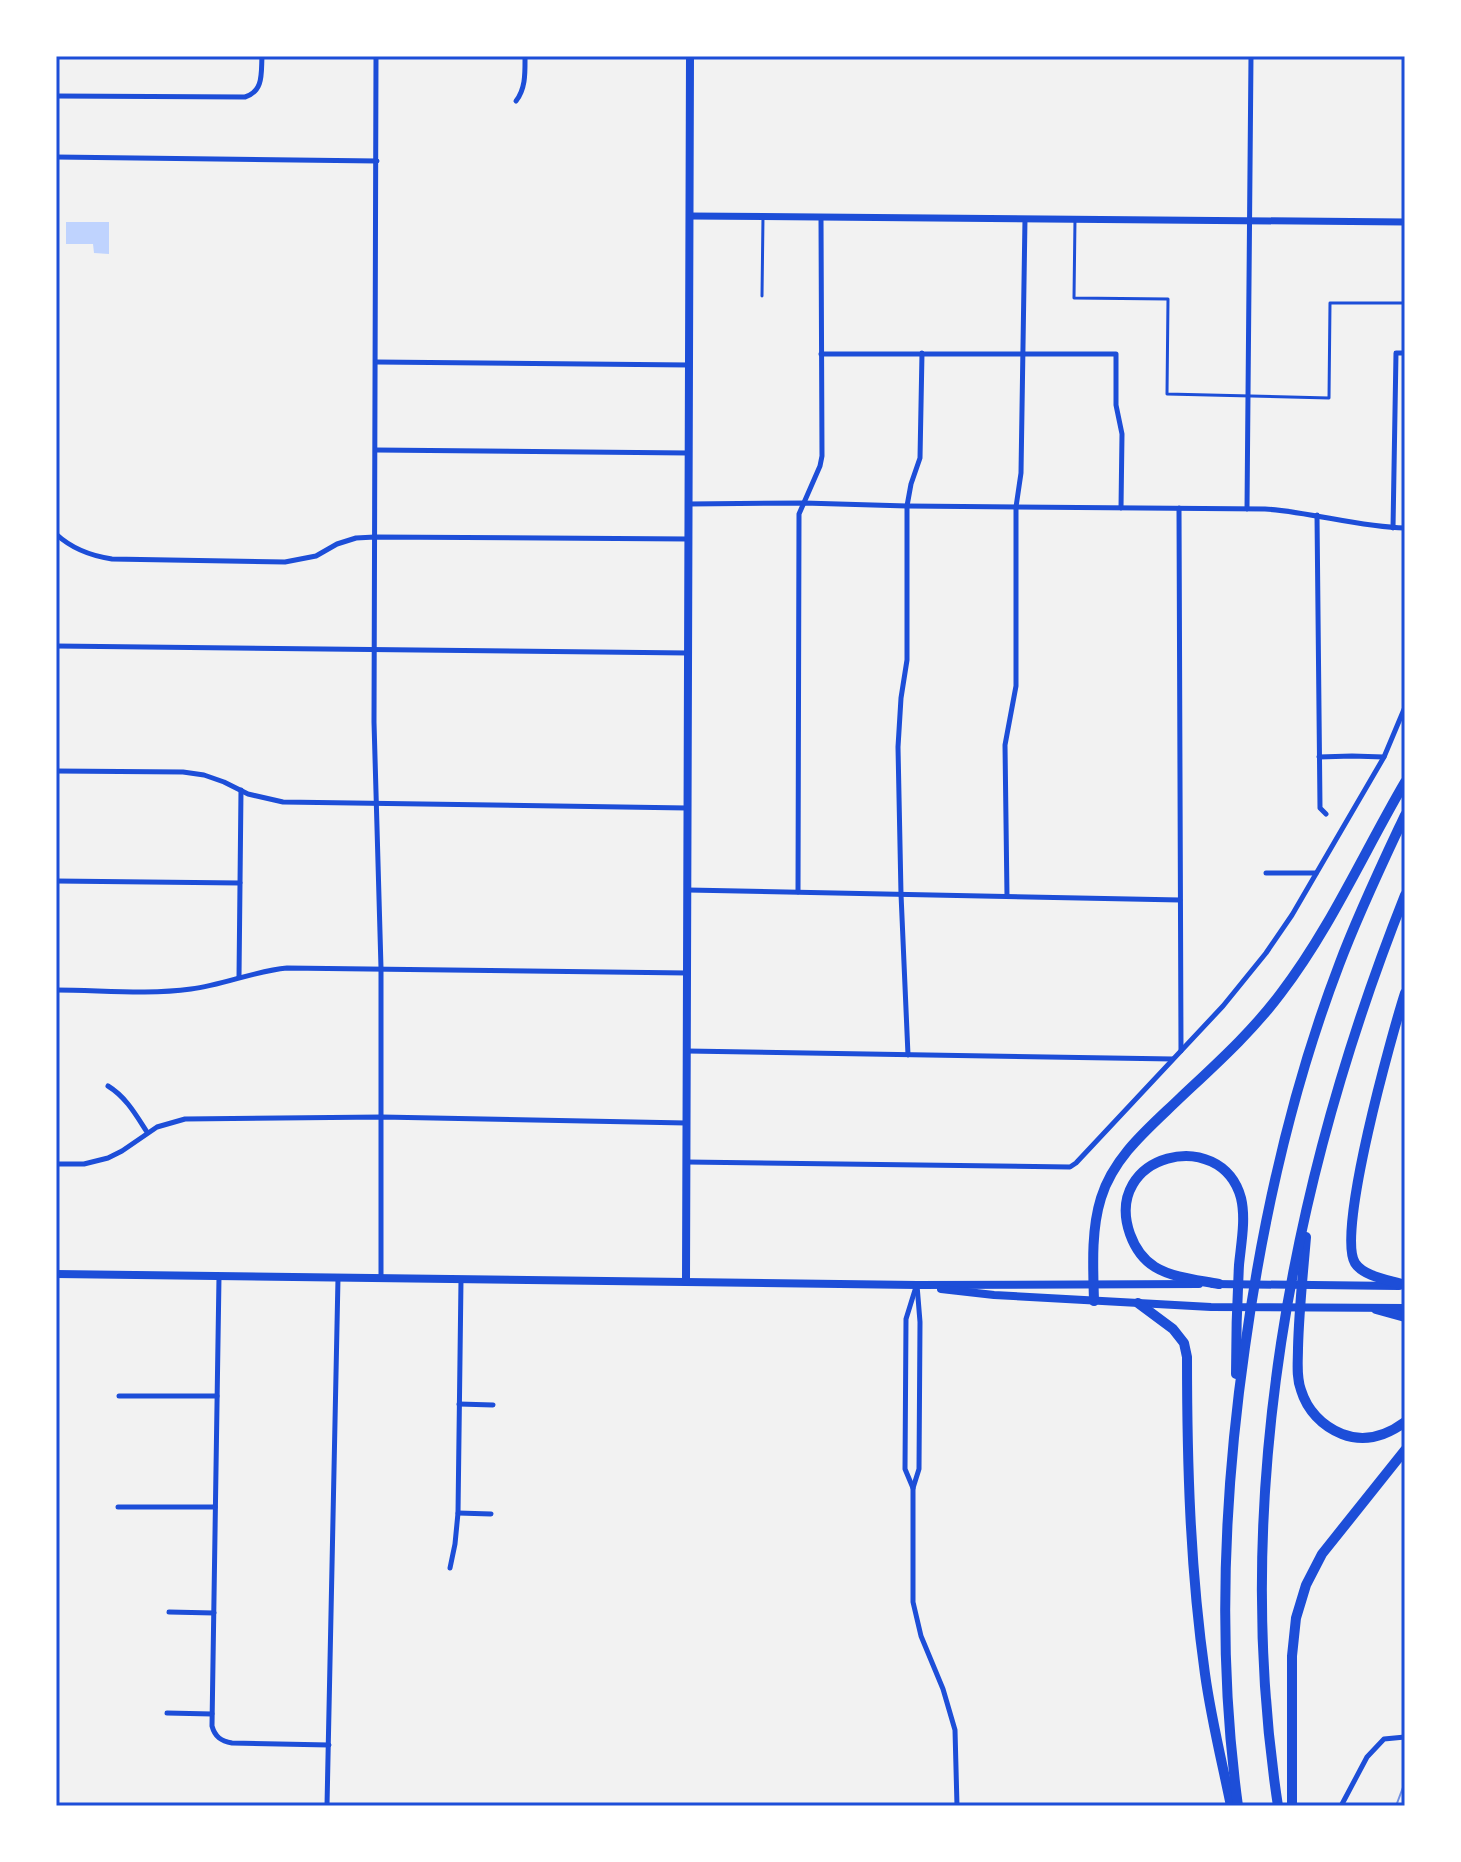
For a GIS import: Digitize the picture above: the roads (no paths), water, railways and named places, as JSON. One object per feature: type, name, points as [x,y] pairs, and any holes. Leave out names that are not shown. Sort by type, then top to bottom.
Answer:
[{"type":"highway","points":[[1094,1301],[1095,1225],[1101,1196],[1114,1169],[1131,1145],[1245,1035],[1281,994],[1312,949],[1405,782]]},
{"type":"highway","points":[[1241,1330],[1275,1176],[1304,1069],[1339,963],[1405,815]]},
{"type":"highway","points":[[1278,1806],[1265,1709],[1262,1639],[1263,1521],[1272,1403],[1283,1328],[1298,1269],[1311,1187],[1337,1089],[1368,992],[1405,895]]},
{"type":"highway","points":[[1405,993],[1368,1131],[1355,1199],[1351,1251],[1354,1262],[1360,1268],[1405,1285]]},
{"type":"highway","points":[[1219,1284],[1160,1269],[1139,1253],[1128,1229],[1126,1207],[1132,1185],[1150,1165],[1184,1156],[1210,1162],[1233,1182],[1243,1212],[1239,1268],[1241,1330],[1228,1494],[1225,1599],[1228,1691],[1238,1806]]},
{"type":"highway","points":[[1298,1269],[1298,1381],[1304,1399],[1318,1419],[1343,1435],[1367,1439],[1405,1422]]},
{"type":"highway","points":[[1138,1303],[1173,1329],[1184,1343],[1187,1357],[1187,1462],[1193,1569],[1205,1676],[1231,1806]]},
{"type":"highway","points":[[1376,1309],[1405,1317]]},
{"type":"highway","points":[[1292,1806],[1292,1656],[1296,1618],[1306,1585],[1322,1554],[1405,1450]]},
{"type":"main road","points":[[686,1281],[690,56]]},
{"type":"main road","points":[[56,1274],[917,1285],[1405,1285]]},
{"type":"main road","points":[[917,1285],[962,1292],[1211,1307],[1405,1308]]},
{"type":"street","points":[[56,96],[249,96],[259,89],[262,56]]},
{"type":"street","points":[[376,56],[374,722],[381,968],[381,1278]]},
{"type":"street","points":[[516,101],[525,77],[525,56]]},
{"type":"street","points":[[1247,509],[1251,56]]},
{"type":"street","points":[[56,157],[377,161]]},
{"type":"street","points":[[690,216],[1405,222]]},
{"type":"street","points":[[798,892],[799,514],[822,456],[821,218]]},
{"type":"street","points":[[1007,896],[1005,745],[1016,686],[1016,507],[1021,473],[1025,219]]},
{"type":"street","points":[[908,1055],[898,747],[907,660],[907,506],[920,458],[922,353]]},
{"type":"street","points":[[1393,528],[1396,353],[1405,353]]},
{"type":"street","points":[[821,354],[1116,354],[1116,405],[1122,434],[1121,508]]},
{"type":"street","points":[[376,362],[690,365]]},
{"type":"street","points":[[376,450],[689,453]]},
{"type":"street","points":[[689,504],[1247,509],[1289,511],[1405,528]]},
{"type":"street","points":[[1179,508],[1181,1051]]},
{"type":"street","points":[[1317,515],[1320,808],[1326,814]]},
{"type":"street","points":[[56,534],[90,554],[112,559],[272,562],[316,556],[356,538],[689,539]]},
{"type":"street","points":[[56,646],[689,653]]},
{"type":"street","points":[[687,1162],[1070,1167],[1223,1006],[1266,953],[1292,915],[1384,757],[1405,707]]},
{"type":"street","points":[[1319,757],[1384,757]]},
{"type":"street","points":[[56,771],[183,772],[204,775],[266,799],[283,802],[688,808]]},
{"type":"street","points":[[239,977],[241,790]]},
{"type":"street","points":[[1266,873],[1317,873]]},
{"type":"street","points":[[56,881],[240,883]]},
{"type":"street","points":[[688,890],[1180,900]]},
{"type":"street","points":[[56,990],[175,991],[206,987],[270,969],[287,968],[688,973]]},
{"type":"street","points":[[687,1051],[1174,1059]]},
{"type":"street","points":[[108,1086],[130,1105],[147,1132]]},
{"type":"street","points":[[56,1164],[84,1164],[108,1158],[147,1132],[185,1119],[382,1117],[687,1123]]},
{"type":"street","points":[[219,1276],[214,1732],[223,1741],[232,1743],[329,1745]]},
{"type":"street","points":[[327,1806],[338,1277]]},
{"type":"street","points":[[450,1568],[458,1513],[461,1279]]},
{"type":"street","points":[[913,1488],[905,1469],[906,1319],[917,1285]]},
{"type":"street","points":[[917,1285],[920,1322],[919,1469],[913,1488],[913,1602],[921,1636],[943,1689],[955,1730],[957,1806]]},
{"type":"street","points":[[119,1396],[217,1396]]},
{"type":"street","points":[[459,1404],[493,1405]]},
{"type":"street","points":[[118,1507],[215,1507]]},
{"type":"street","points":[[458,1513],[491,1514]]},
{"type":"street","points":[[169,1612],[214,1613]]},
{"type":"street","points":[[167,1713],[212,1714]]},
{"type":"street","points":[[1341,1806],[1367,1757],[1384,1739],[1405,1737]]},
{"type":"lane","points":[[762,296],[763,217]]},
{"type":"lane","points":[[1075,219],[1074,298],[1168,299],[1167,394],[1329,398],[1330,303],[1405,303]]},
{"type":"water","points":[[66,222],[109,222],[109,254],[94,253],[93,244],[66,244]]},
{"type":"tram line","points":[[1396,1806],[1405,1782]]}]
